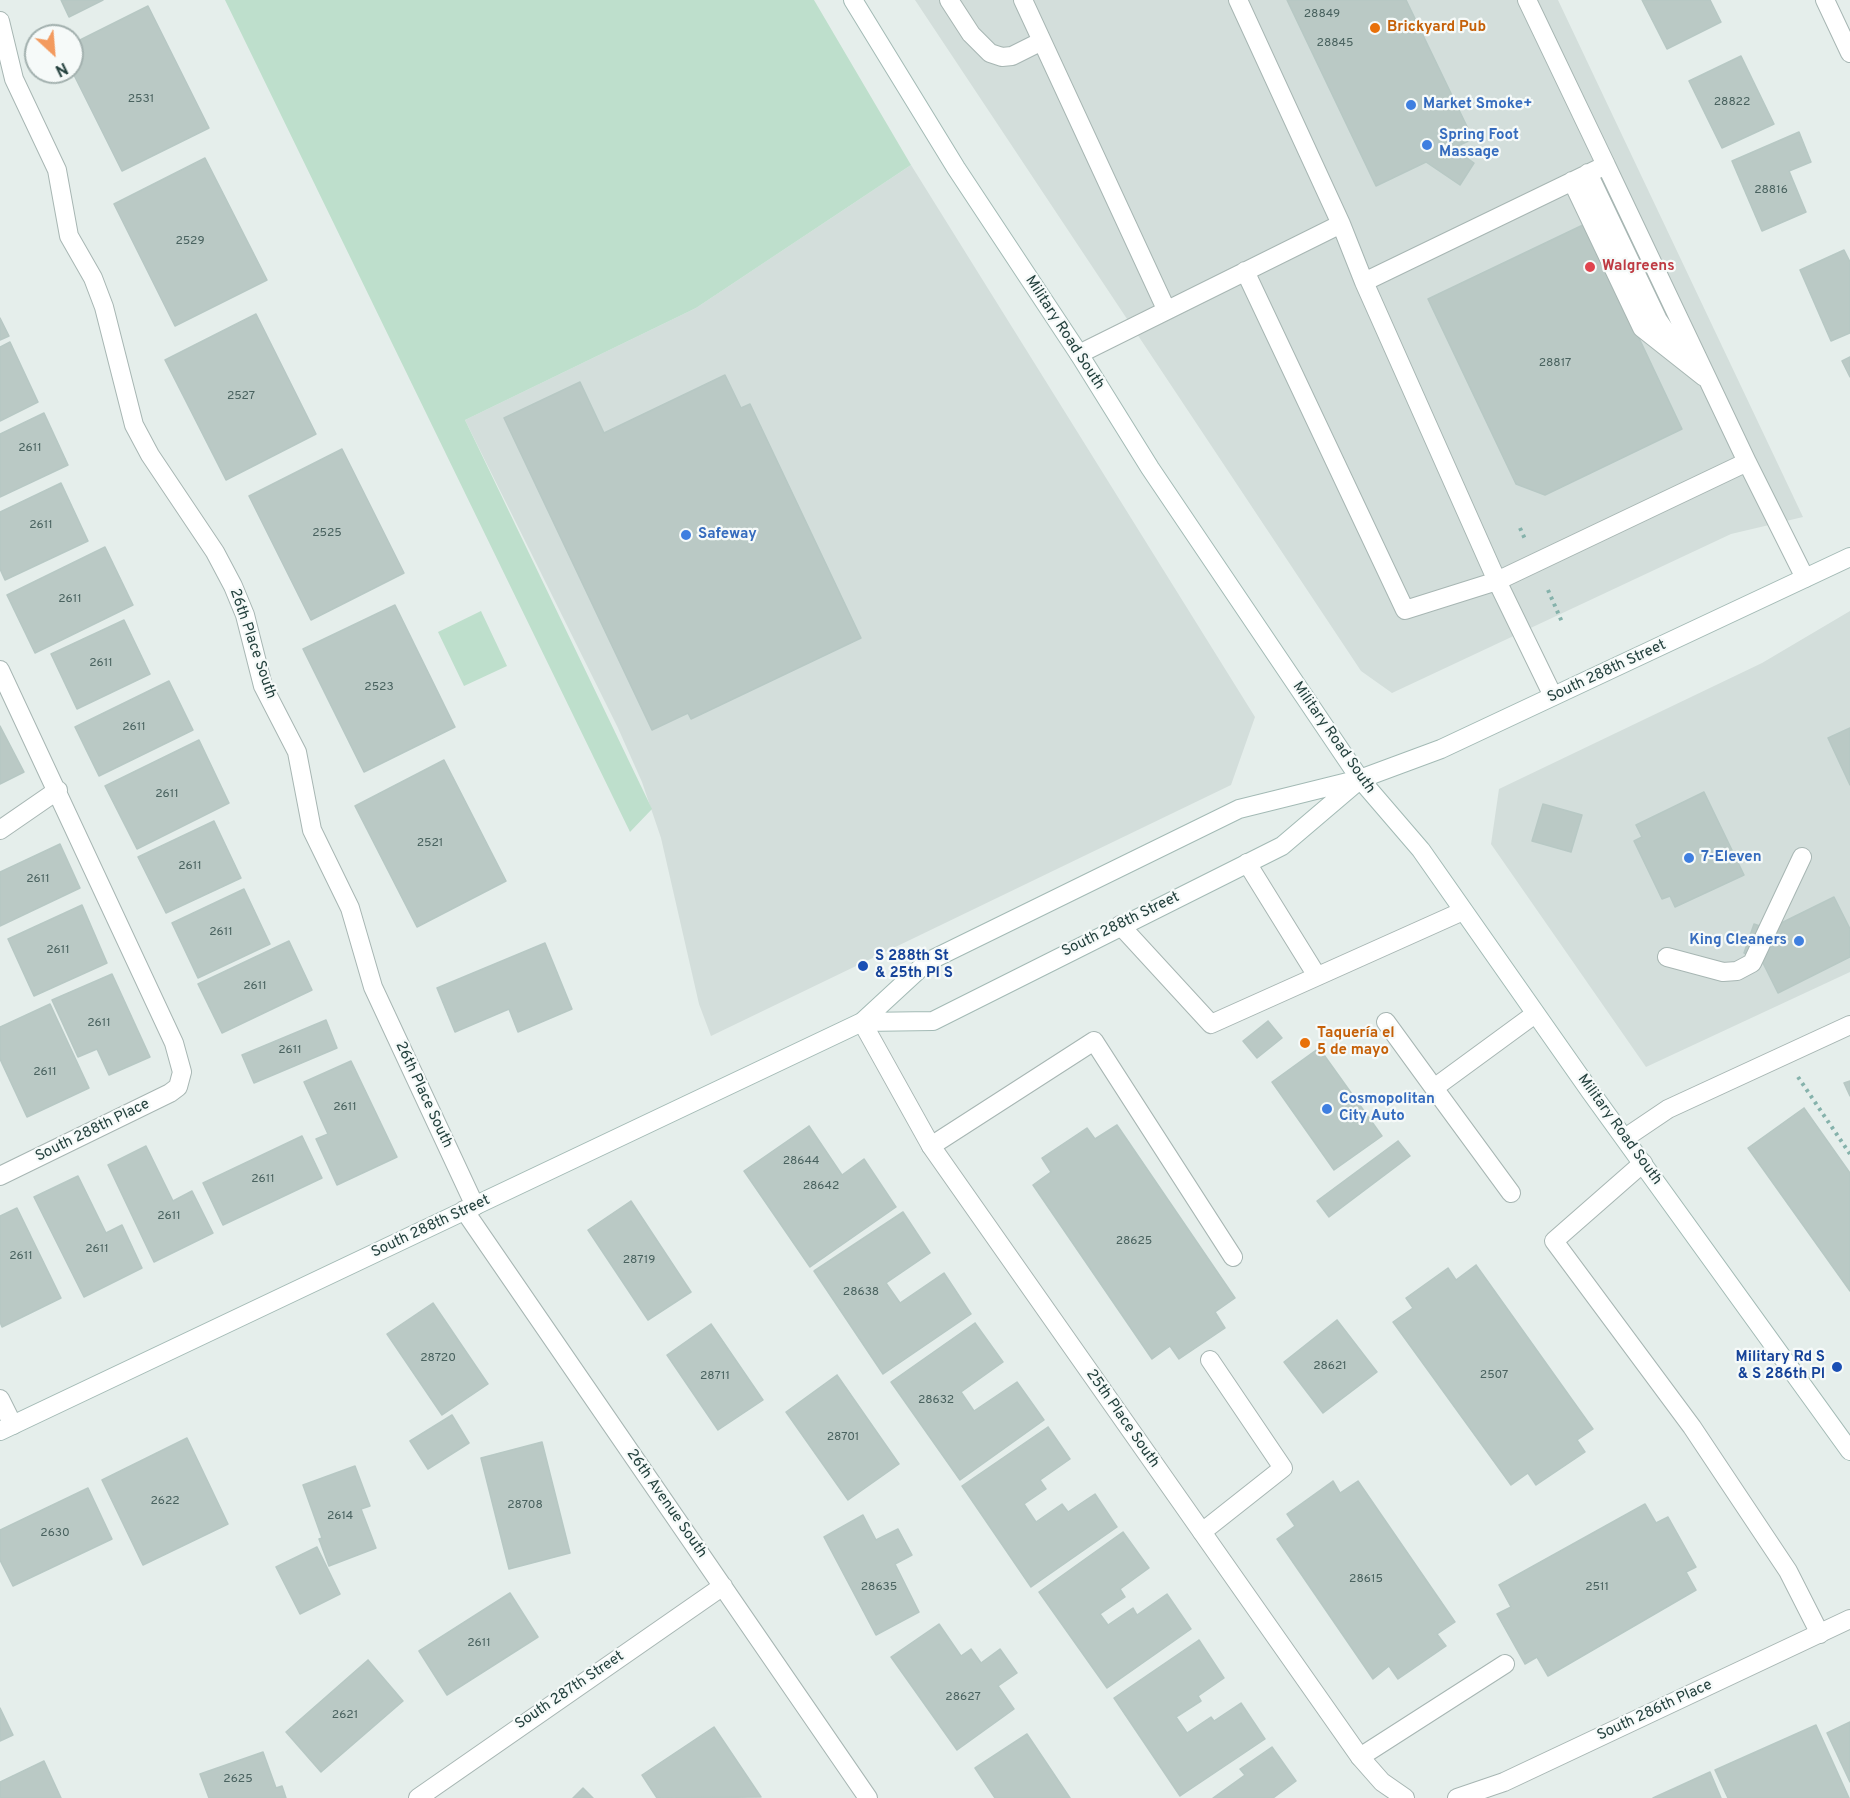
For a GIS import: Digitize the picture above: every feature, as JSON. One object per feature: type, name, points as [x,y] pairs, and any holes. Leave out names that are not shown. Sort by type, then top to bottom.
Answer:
[{"type":"street","name":"Military Road South","points":[[853,0],[956,168],[1218,571],[1360,779],[1421,850],[1535,1014],[1850,1451]]},
{"type":"street","points":[[949,0],[971,34],[990,54],[1002,57],[1012,56],[1042,41]]},
{"type":"street","points":[[1023,0],[1166,309]]},
{"type":"street","points":[[1238,0],[1341,224],[1364,282],[1497,581],[1553,696]]},
{"type":"street","points":[[1527,0],[1747,462],[1805,578]]},
{"type":"street","points":[[1825,0],[1850,53]]},
{"type":"street","name":"26th Place South","points":[[0,21],[17,86],[57,170],[69,236],[93,278],[104,307],[134,425],[150,455],[209,541],[245,615],[263,686],[297,752],[312,830],[350,908],[377,996],[470,1208]]},
{"type":"street","points":[[1364,282],[1606,165]]},
{"type":"street","points":[[1580,177],[1658,320],[1689,364],[1708,380]]},
{"type":"street","points":[[1079,354],[1341,224]]},
{"type":"street","points":[[1245,271],[1405,610],[1497,581],[1747,462]]},
{"type":"street","name":"South 288th Street","points":[[6,1428],[862,1022],[927,962],[1095,882],[1239,809],[1360,779],[1441,749],[1850,557]]},
{"type":"street","points":[[0,670],[58,790],[0,830]]},
{"type":"street","name":"South 288th Street","points":[[862,1022],[933,1021],[1282,846],[1360,779]]},
{"type":"street","name":"South 288th Place","points":[[0,1176],[163,1097],[178,1087],[181,1079],[181,1064],[174,1043],[58,790]]},
{"type":"street","points":[[1667,957],[1723,972],[1737,971],[1752,963],[1802,857]]},
{"type":"street","points":[[1247,863],[1317,976]]},
{"type":"street","points":[[1120,926],[1211,1024],[1463,911]]},
{"type":"street","points":[[1434,1088],[1535,1014]]},
{"type":"street","name":"25th Place South","points":[[862,1022],[931,1146],[1360,1757],[1382,1782],[1405,1798]]},
{"type":"street","points":[[1386,1022],[1511,1193]]},
{"type":"street","points":[[1625,1138],[1668,1109],[1850,1025]]},
{"type":"street","points":[[931,1146],[1094,1041],[1233,1257]]},
{"type":"street","points":[[1643,1162],[1554,1241],[1692,1427],[1788,1571],[1820,1634]]},
{"type":"street","name":"26th Avenue South","points":[[470,1208],[868,1798]]},
{"type":"street","points":[[1202,1532],[1283,1468],[1210,1360]]},
{"type":"street","points":[[0,1399],[6,1428]]},
{"type":"street","name":"South 287th Street","points":[[418,1798],[446,1776],[723,1586]]},
{"type":"street","name":"South 286th Place","points":[[1457,1798],[1504,1782],[1850,1619]]},
{"type":"street","points":[[1360,1757],[1505,1664]]},
{"type":"path","points":[[1548,591],[1562,622]]},
{"type":"path","points":[[1785,1055],[1850,1154]]},
{"type":"shaded area","points":[[915,0],[1558,0],[1803,517],[1731,534],[1392,693],[1361,671]]},
{"type":"shaded area","points":[[911,165],[1255,717],[1231,785],[711,1036],[699,1004],[661,838],[642,782],[618,728],[465,420],[696,308]]},
{"type":"shaded area","points":[[1850,611],[1850,972],[1646,1067],[1491,844],[1499,789],[1762,663]]},
{"type":"green space","points":[[225,0],[814,0],[911,165],[696,308],[465,420],[652,809],[630,832]]},
{"type":"green space","points":[[481,611],[507,666],[464,686],[438,632]]},
{"type":"building","points":[[61,0],[103,0],[69,17]]},
{"type":"building","points":[[1287,0],[1406,0],[1473,139],[1453,148],[1474,163],[1460,185],[1426,162],[1376,186]]},
{"type":"building","points":[[1642,0],[1710,0],[1721,22],[1667,49]]},
{"type":"building","points":[[148,6],[209,128],[122,171],[78,84],[84,84],[84,38]]},
{"type":"building","points":[[1741,56],[1774,124],[1722,148],[1689,81]]},
{"type":"building","points":[[1799,132],[1811,162],[1789,171],[1806,212],[1762,231],[1732,161]]},
{"type":"building","points":[[205,158],[267,280],[175,326],[114,204]]},
{"type":"building","name":"Walgreens","points":[[1585,224],[1682,429],[1545,495],[1516,484],[1428,299]]},
{"type":"building","points":[[1844,250],[1850,262],[1850,333],[1831,341],[1800,270]]},
{"type":"building","points":[[256,314],[316,434],[226,480],[165,360]]},
{"type":"building","points":[[0,318],[9,336],[0,340]]},
{"type":"building","points":[[10,342],[38,402],[0,421],[0,347]]},
{"type":"building","points":[[1850,357],[1850,377],[1842,361]]},
{"type":"building","name":"Safeway","points":[[725,375],[741,408],[750,404],[861,638],[691,719],[688,713],[652,730],[504,418],[580,382],[604,433]]},
{"type":"building","points":[[44,413],[68,465],[0,497],[0,434]]},
{"type":"building","points":[[342,449],[404,573],[311,620],[249,496]]},
{"type":"building","points":[[61,483],[88,541],[5,580],[0,569],[0,512]]},
{"type":"building","points":[[105,547],[133,605],[35,653],[7,595]]},
{"type":"building","points":[[395,605],[455,727],[364,772],[303,649]]},
{"type":"building","points":[[124,620],[150,674],[77,709],[51,654]]},
{"type":"building","points":[[169,681],[193,730],[99,776],[75,727]]},
{"type":"building","points":[[0,726],[24,772],[0,784]]},
{"type":"building","points":[[1850,728],[1850,785],[1828,738]]},
{"type":"building","points":[[199,740],[229,803],[137,849],[105,786]]},
{"type":"building","points":[[444,760],[506,881],[417,927],[355,806]]},
{"type":"building","name":"7-Eleven","points":[[1704,792],[1744,875],[1675,907],[1670,896],[1662,899],[1634,841],[1642,837],[1636,825]]},
{"type":"building","points":[[1543,804],[1582,815],[1571,852],[1532,841]]},
{"type":"building","points":[[214,821],[241,878],[166,913],[138,857]]},
{"type":"building","points":[[60,844],[80,888],[0,926],[0,872]]},
{"type":"building","points":[[244,889],[270,944],[198,978],[172,923]]},
{"type":"building","name":"King Cleaners","points":[[1834,897],[1850,929],[1850,957],[1778,993],[1761,959],[1744,953],[1754,924],[1769,929]]},
{"type":"building","points":[[82,905],[107,963],[34,996],[8,939]]},
{"type":"building","points":[[289,941],[312,990],[222,1033],[198,984]]},
{"type":"building","points":[[545,943],[572,1009],[518,1032],[509,1009],[455,1032],[437,988]]},
{"type":"building","points":[[112,974],[150,1057],[109,1075],[97,1049],[78,1057],[52,1000]]},
{"type":"building","points":[[50,1004],[89,1088],[27,1117],[0,1059],[0,1027]]},
{"type":"building","points":[[326,1020],[337,1048],[254,1083],[242,1055]]},
{"type":"building","points":[[1268,1021],[1282,1038],[1257,1058],[1243,1041]]},
{"type":"building","name":"Cosmopolitan City Auto","points":[[1319,1048],[1382,1136],[1334,1170],[1272,1082]]},
{"type":"building","points":[[351,1061],[397,1157],[337,1185],[316,1139],[328,1134],[304,1082]]},
{"type":"building","points":[[1850,1081],[1850,1096],[1844,1083]]},
{"type":"building","points":[[1804,1108],[1850,1173],[1850,1291],[1748,1148]]},
{"type":"building","points":[[1117,1125],[1235,1298],[1215,1312],[1225,1328],[1179,1359],[1170,1346],[1152,1359],[1033,1185],[1051,1172],[1042,1158],[1087,1128],[1095,1139]]},
{"type":"building","points":[[809,1126],[842,1175],[864,1159],[896,1207],[810,1267],[744,1171]]},
{"type":"building","points":[[302,1136],[322,1178],[223,1225],[203,1183]]},
{"type":"building","points":[[1398,1141],[1410,1156],[1329,1217],[1317,1201]]},
{"type":"building","points":[[146,1146],[173,1201],[192,1191],[213,1233],[154,1262],[108,1165]]},
{"type":"building","points":[[78,1176],[106,1233],[122,1225],[142,1268],[84,1297],[34,1197]]},
{"type":"building","points":[[631,1201],[691,1292],[648,1320],[588,1230]]},
{"type":"building","points":[[17,1208],[61,1298],[2,1327],[0,1322],[0,1216]]},
{"type":"building","points":[[903,1212],[930,1253],[886,1283],[900,1303],[944,1273],[971,1314],[883,1374],[814,1271]]},
{"type":"building","points":[[1476,1265],[1593,1429],[1577,1440],[1585,1452],[1536,1485],[1528,1473],[1511,1485],[1393,1322],[1413,1308],[1406,1298],[1448,1268],[1456,1280]]},
{"type":"building","points":[[433,1303],[488,1384],[442,1415],[387,1334]]},
{"type":"building","points":[[1337,1320],[1377,1372],[1323,1413],[1284,1362]]},
{"type":"building","points":[[975,1323],[1003,1362],[961,1392],[974,1411],[1017,1382],[1044,1420],[960,1480],[891,1382]]},
{"type":"building","points":[[711,1324],[763,1400],[718,1430],[667,1355]]},
{"type":"building","points":[[837,1375],[899,1464],[848,1500],[786,1412]]},
{"type":"building","points":[[452,1415],[469,1443],[428,1469],[410,1441]]},
{"type":"building","points":[[1048,1427],[1070,1459],[1040,1480],[1046,1489],[1024,1504],[1036,1522],[1062,1504],[1068,1512],[1095,1494],[1117,1527],[1031,1587],[962,1486]]},
{"type":"building","points":[[187,1438],[228,1524],[143,1565],[102,1480]]},
{"type":"building","points":[[542,1442],[570,1553],[509,1569],[481,1458]]},
{"type":"building","points":[[355,1466],[370,1506],[361,1509],[376,1548],[329,1566],[319,1539],[322,1538],[303,1485]]},
{"type":"building","points":[[1333,1481],[1340,1493],[1358,1481],[1455,1622],[1437,1634],[1446,1646],[1398,1679],[1389,1666],[1373,1679],[1277,1539],[1295,1526],[1287,1514]]},
{"type":"building","points":[[88,1488],[112,1539],[13,1586],[0,1560],[0,1530]]},
{"type":"building","points":[[1645,1504],[1656,1523],[1668,1517],[1696,1567],[1686,1572],[1696,1590],[1548,1676],[1537,1657],[1525,1664],[1497,1614],[1511,1607],[1499,1585]]},
{"type":"building","points":[[863,1515],[876,1540],[898,1529],[912,1555],[895,1564],[919,1612],[876,1635],[824,1537]]},
{"type":"building","points":[[1123,1532],[1149,1568],[1120,1589],[1125,1597],[1100,1614],[1108,1625],[1133,1608],[1137,1615],[1167,1594],[1191,1629],[1107,1688],[1039,1592]]},
{"type":"building","points":[[317,1547],[340,1594],[300,1614],[276,1567]]},
{"type":"building","points":[[510,1593],[538,1637],[447,1695],[419,1651]]},
{"type":"building","points":[[939,1624],[961,1656],[971,1649],[981,1663],[1000,1649],[1017,1673],[998,1686],[1014,1709],[957,1750],[891,1657]]},
{"type":"building","points":[[1199,1640],[1224,1678],[1198,1696],[1201,1701],[1176,1717],[1187,1733],[1211,1717],[1214,1721],[1241,1703],[1265,1739],[1180,1796],[1114,1698]]},
{"type":"building","points":[[368,1660],[403,1701],[321,1772],[286,1732]]},
{"type":"building","points":[[0,1708],[13,1735],[0,1741]]},
{"type":"building","points":[[1850,1722],[1850,1782],[1827,1733]]},
{"type":"building","points":[[1816,1725],[1849,1798],[1728,1798],[1715,1770]]},
{"type":"building","points":[[714,1727],[761,1797],[657,1798],[642,1775]]},
{"type":"building","points":[[1027,1734],[1070,1798],[995,1798],[975,1768]]},
{"type":"building","points":[[1272,1747],[1296,1781],[1273,1798],[1213,1798],[1245,1775],[1240,1769]]},
{"type":"building","points":[[263,1752],[276,1788],[282,1786],[286,1798],[209,1798],[200,1774]]},
{"type":"building","points":[[44,1761],[61,1798],[0,1798],[0,1782]]},
{"type":"building","points":[[1710,1772],[1721,1798],[1653,1798]]},
{"type":"building","points":[[583,1788],[593,1798],[573,1798]]},
{"type":"place","name":"Brickyard Pub","points":[[1375,28]]},
{"type":"place","name":"Market Smoke+","points":[[1411,105]]},
{"type":"place","name":"Spring Foot Massage","points":[[1427,145]]},
{"type":"place","name":"Walgreens","points":[[1590,267]]},
{"type":"place","name":"Safeway","points":[[686,535]]},
{"type":"place","name":"7-Eleven","points":[[1689,858]]},
{"type":"place","name":"King Cleaners","points":[[1799,941]]},
{"type":"place","name":"S 288th St & 25th Pl S","points":[[863,966]]},
{"type":"place","name":"Taquería el 5 de mayo","points":[[1305,1043]]},
{"type":"place","name":"Cosmopolitan City Auto","points":[[1327,1109]]},
{"type":"place","name":"Military Rd S & S 286th Pl","points":[[1837,1367]]}]
